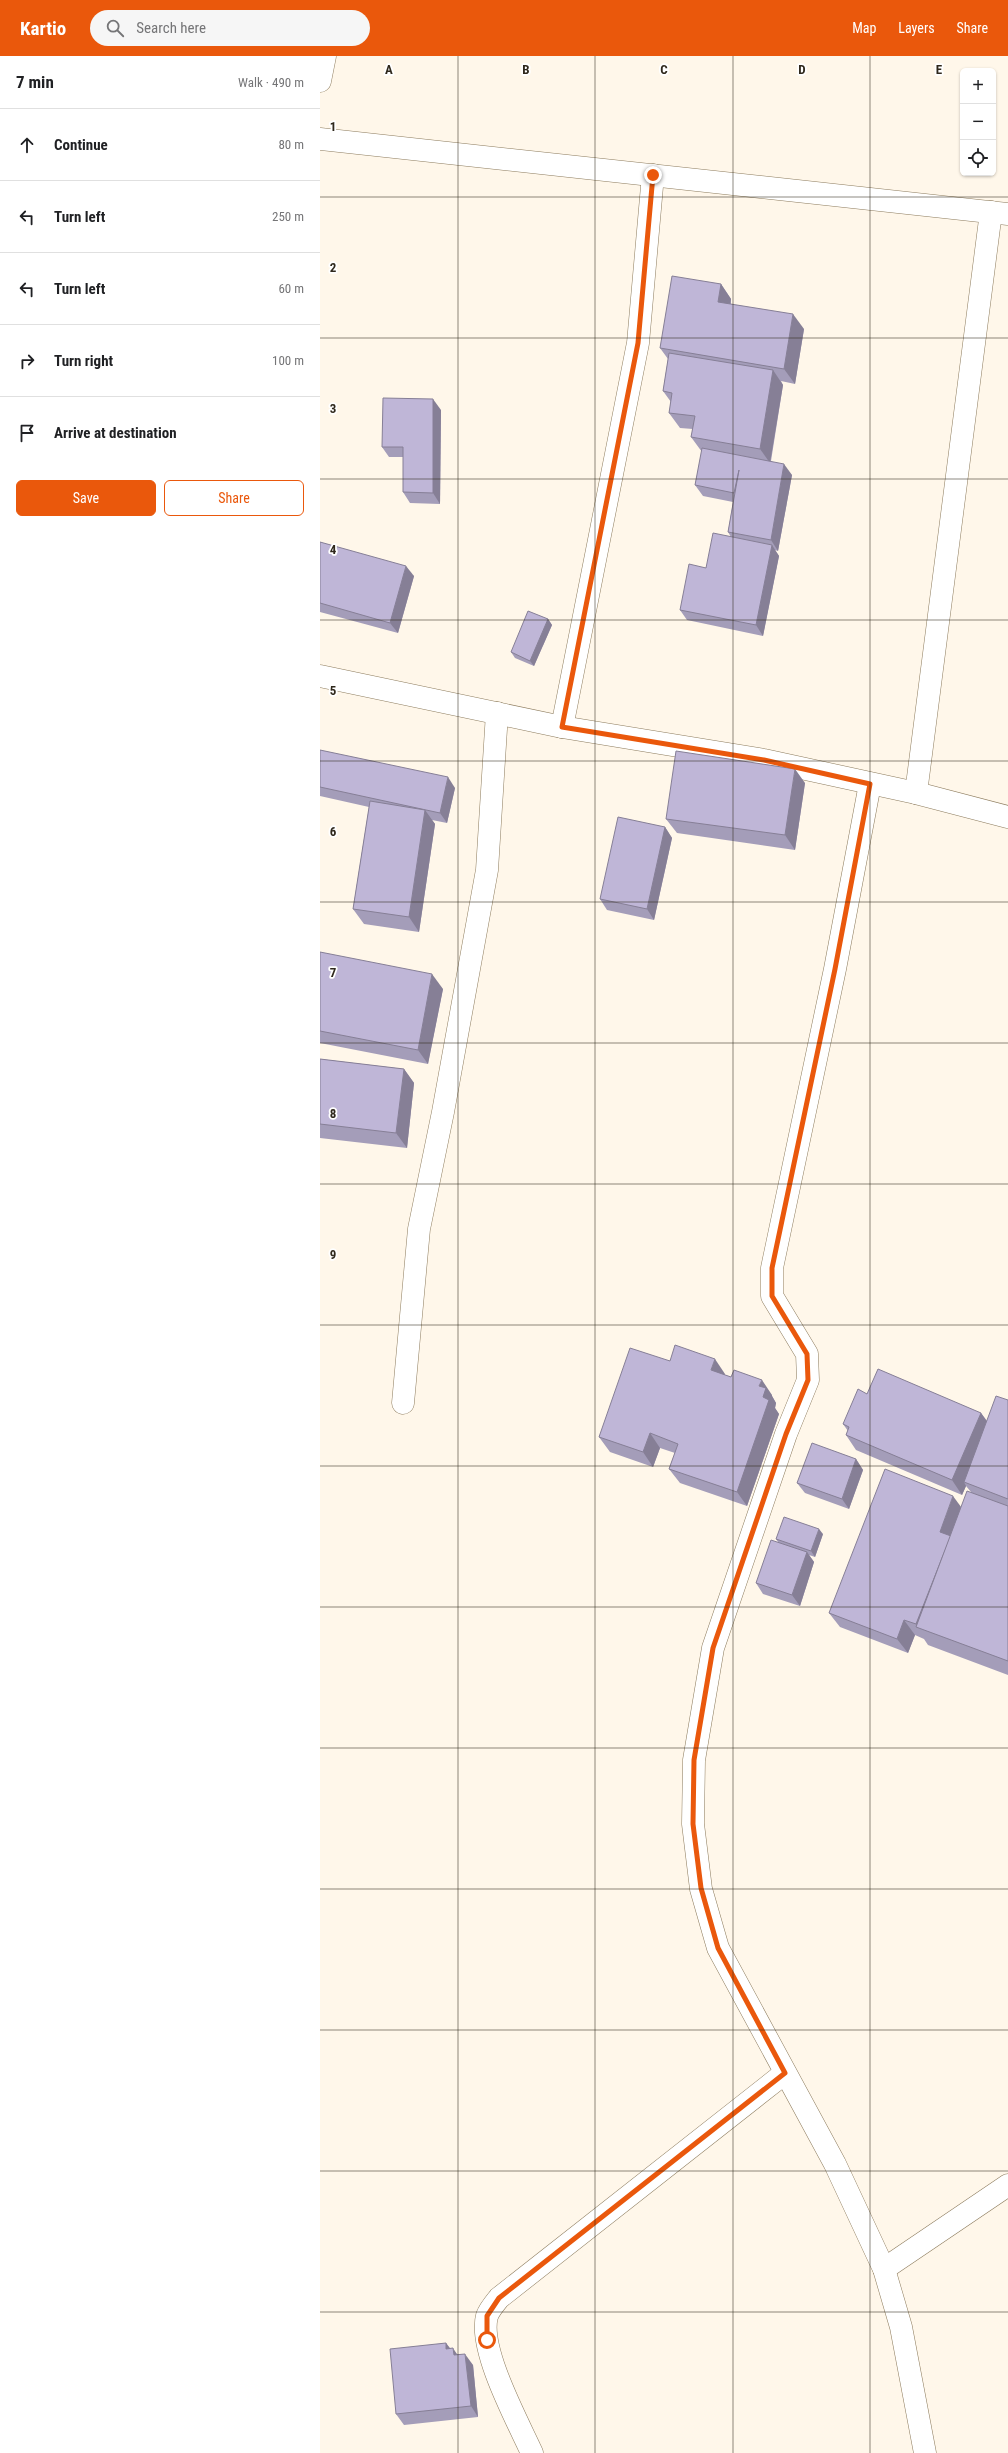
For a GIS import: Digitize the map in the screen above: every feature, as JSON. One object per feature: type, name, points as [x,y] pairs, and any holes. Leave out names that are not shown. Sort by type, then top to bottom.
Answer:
[{"type":"street","points":[[320,81],[325,56]]},
{"type":"street","points":[[320,139],[1000,213],[916,793]]},
{"type":"street","points":[[562,727],[638,343],[653,175]]},
{"type":"street","points":[[320,676],[562,727],[764,760],[916,793],[1006,819]]},
{"type":"street","points":[[403,1403],[419,1229],[443,1112],[487,870],[497,713]]},
{"type":"street","points":[[870,784],[835,969],[772,1268],[772,1296],[807,1354],[808,1380],[786,1434],[713,1648],[694,1760],[693,1824],[701,1888],[718,1948],[835,2164],[884,2269],[901,2326],[925,2453]]},
{"type":"street","points":[[532,2453],[495,2371],[487,2340],[487,2316],[499,2298],[785,2073]]},
{"type":"street","points":[[884,2269],[1008,2185]]},
{"type":"building","points":[[672,276],[721,284],[718,302],[793,314],[784,369],[660,348]]},
{"type":"building","points":[[669,353],[773,370],[760,449],[691,437],[695,416],[669,413],[672,393],[663,391]]},
{"type":"building","points":[[383,398],[433,399],[433,493],[403,492],[403,447],[382,447]]},
{"type":"building","points":[[702,448],[784,464],[771,540],[728,532],[739,470],[734,493],[695,485]]},
{"type":"building","points":[[713,533],[772,545],[756,625],[680,610],[689,564],[706,568]]},
{"type":"building","points":[[320,542],[406,566],[390,623],[320,603]]},
{"type":"building","points":[[528,611],[548,619],[530,661],[511,652]]},
{"type":"building","points":[[320,750],[448,777],[440,813],[320,787]]},
{"type":"building","points":[[676,751],[795,769],[785,835],[666,819]]},
{"type":"building","points":[[370,801],[425,810],[409,917],[353,909]]},
{"type":"building","points":[[618,817],[665,827],[647,909],[600,899]]},
{"type":"building","points":[[320,952],[432,974],[418,1050],[320,1031]]},
{"type":"building","points":[[320,1059],[404,1069],[396,1133],[320,1124]]},
{"type":"building","points":[[675,1345],[715,1359],[711,1370],[731,1377],[734,1370],[762,1380],[759,1386],[766,1388],[763,1397],[769,1400],[737,1492],[669,1469],[678,1444],[650,1433],[643,1452],[599,1437],[630,1348],[670,1361]]},
{"type":"building","points":[[878,1369],[981,1413],[952,1480],[846,1435],[849,1427],[843,1424],[858,1389],[867,1394]]},
{"type":"building","points":[[996,1396],[1008,1400],[1008,1499],[964,1482]]},
{"type":"building","points":[[812,1443],[856,1459],[842,1499],[797,1483]]},
{"type":"building","points":[[885,1469],[953,1496],[940,1532],[951,1536],[916,1624],[904,1620],[897,1639],[829,1613]]},
{"type":"building","points":[[967,1491],[1008,1506],[1008,1661],[916,1627]]},
{"type":"building","points":[[784,1517],[819,1529],[811,1551],[776,1539]]},
{"type":"building","points":[[771,1540],[807,1552],[792,1595],[756,1583]]},
{"type":"building","points":[[446,2343],[446,2349],[453,2348],[454,2355],[465,2354],[471,2406],[396,2414],[390,2349]]},
{"type":"route","points":[[487,2340],[487,2316],[499,2298],[785,2073],[718,1948],[701,1888],[693,1824],[694,1760],[713,1648],[786,1434],[808,1380],[807,1354],[772,1296],[772,1268],[835,969],[870,784],[764,760],[562,727],[638,343],[653,175]]}]
